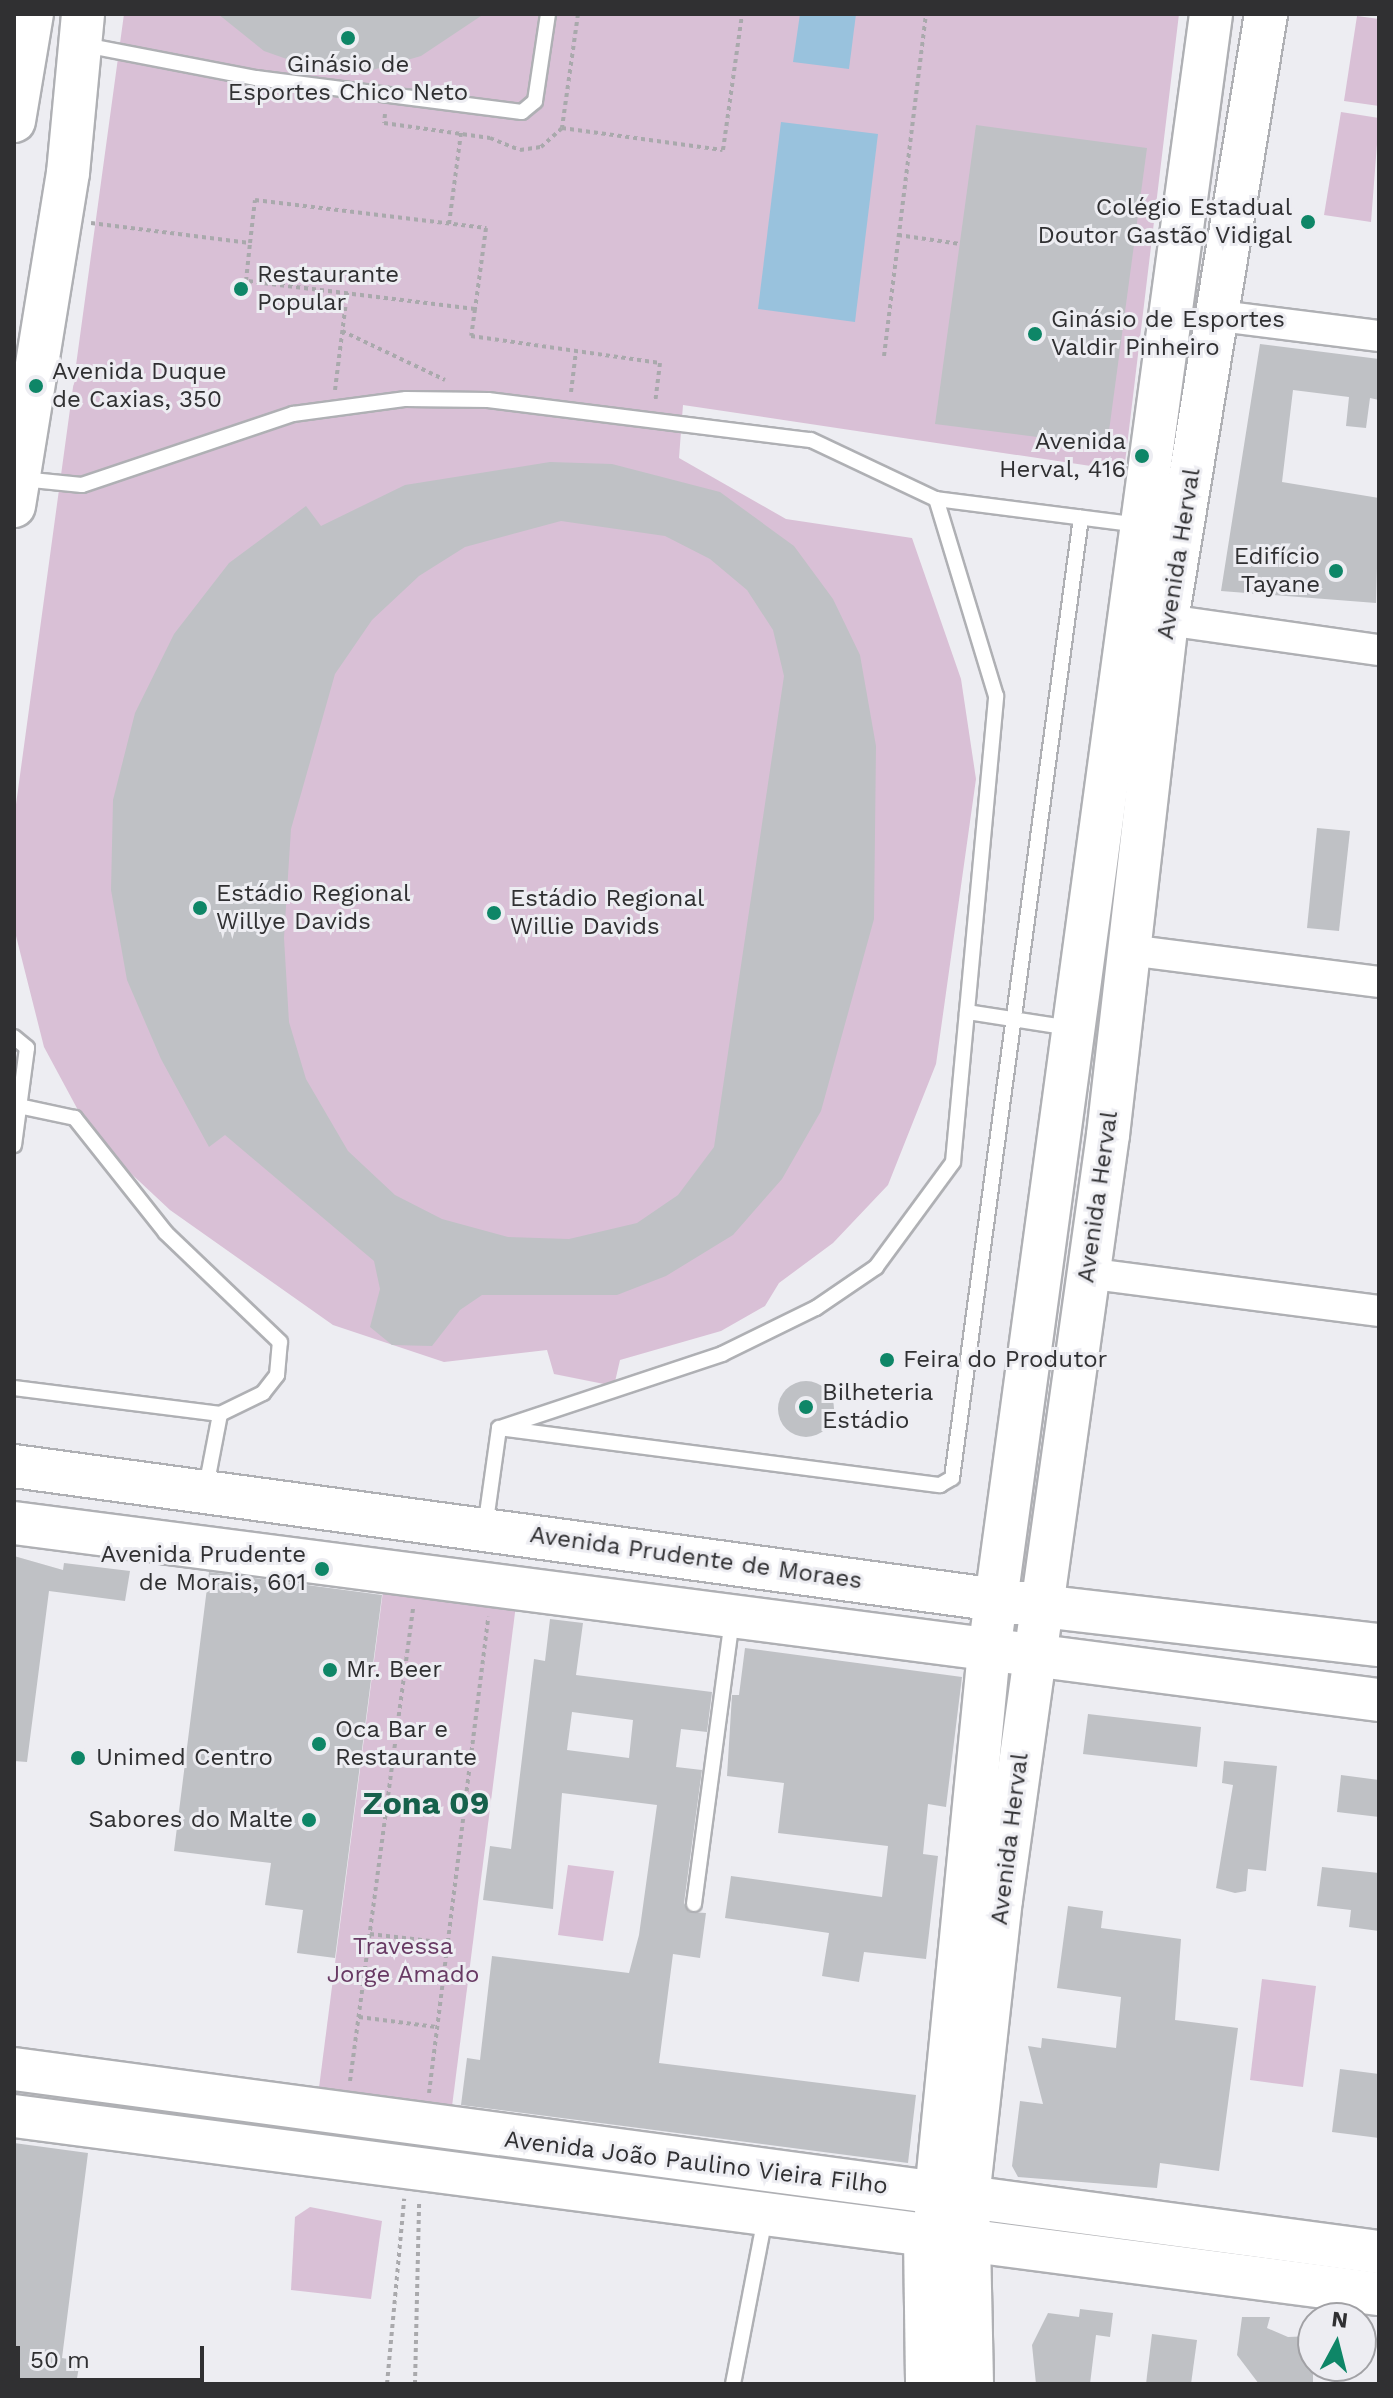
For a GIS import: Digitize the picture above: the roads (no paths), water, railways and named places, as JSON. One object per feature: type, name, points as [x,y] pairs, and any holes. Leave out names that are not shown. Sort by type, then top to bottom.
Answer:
[{"type":"main road","points":[[32,14],[15,113],[50,139],[68,173]]},
{"type":"main road","name":"Avenida Herval","points":[[952,2196],[960,1931],[989,1652],[1033,1370],[1136,526],[1211,14]]},
{"type":"main road","name":"Avenida Herval","points":[[937,2384],[940,2240],[952,2196],[1001,1900],[1041,1606],[1069,1432],[1086,1273],[1108,1135],[1167,620],[1253,128],[1266,14]]},
{"type":"main road","points":[[16,492],[68,173],[81,29]]},
{"type":"main road","points":[[1205,63],[1253,128]]},
{"type":"main road","points":[[1098,842],[1136,887]]},
{"type":"main road","points":[[1054,1191],[1108,1135]]},
{"type":"main road","points":[[1033,1370],[1069,1432]]},
{"type":"main road","name":"Avenida Prudente de Moraes","points":[[14,1466],[1041,1606],[1379,1645]]},
{"type":"main road","points":[[14,1523],[1034,1658],[1379,1700]]},
{"type":"main road","points":[[960,1931],[1001,1900]]},
{"type":"main road","name":"Avenida João Paulino Vieira Filho","points":[[14,2069],[424,2127],[1379,2252]]},
{"type":"main road","name":"Avenida João Paulino Vieira Filho","points":[[14,2116],[413,2172],[1379,2294]]},
{"type":"main road","name":"Avenida Herval","points":[[940,2240],[972,2384]]},
{"type":"street","points":[[1220,316],[1379,336]]},
{"type":"street","points":[[1167,620],[1379,650]]},
{"type":"street","points":[[1129,950],[1379,982]]},
{"type":"street","points":[[1086,1273],[1379,1311]]},
{"type":"lane","points":[[81,29],[387,95],[530,109],[548,14]]},
{"type":"lane","points":[[16,492],[82,485],[293,414],[333,408],[488,400],[653,418],[811,440],[936,499],[1136,526],[1189,494]]},
{"type":"lane","points":[[499,1428],[722,1354],[816,1308],[876,1267],[953,1162],[996,696],[936,499]]},
{"type":"lane","points":[[499,1428],[940,1485],[952,1478],[1081,518]]},
{"type":"lane","points":[[967,1012],[1074,1028]]},
{"type":"lane","points":[[14,1037],[27,1048],[14,1145]]},
{"type":"lane","points":[[14,1388],[220,1414],[263,1393],[277,1375],[280,1342],[166,1233],[75,1118],[19,1106]]},
{"type":"lane","points":[[206,1491],[220,1414]]},
{"type":"lane","points":[[485,1529],[499,1428]]},
{"type":"lane","points":[[694,1904],[732,1617]]},
{"type":"lane","points":[[913,2384],[940,2240],[952,2196]]},
{"type":"lane","points":[[733,2384],[765,2217]]},
{"type":"water","points":[[800,14],[856,14],[849,69],[793,62]]},
{"type":"water","points":[[781,122],[878,134],[855,322],[758,309]]},
{"type":"place","name":"Ginásio de Esportes Chico Neto","points":[[348,38]]},
{"type":"place","name":"Colégio Estadual Doutor Gastão Vidigal","points":[[1308,222]]},
{"type":"place","name":"Restaurante Popular","points":[[241,289]]},
{"type":"place","name":"Ginásio de Esportes Valdir Pinheiro","points":[[1035,334]]},
{"type":"place","name":"Avenida Duque de Caxias, 350","points":[[36,386]]},
{"type":"place","name":"Avenida Herval, 416","points":[[1142,456]]},
{"type":"place","name":"Edifício Tayane","points":[[1336,571]]},
{"type":"place","name":"Estádio Regional Willye Davids","points":[[200,908]]},
{"type":"place","name":"Estádio Regional Willie Davids","points":[[494,913]]},
{"type":"place","name":"Feira do Produtor","points":[[887,1360]]},
{"type":"place","name":"Bilheteria Estádio","points":[[806,1407]]},
{"type":"place","name":"Avenida Prudente de Morais, 601","points":[[322,1569]]},
{"type":"place","name":"Mr. Beer","points":[[330,1670]]},
{"type":"place","name":"Oca Bar e Restaurante","points":[[319,1744]]},
{"type":"place","name":"Unimed Centro","points":[[78,1758]]},
{"type":"place","name":"Sabores do Malte","points":[[309,1820]]},
{"type":"district","name":"Zona 09","points":[[426,1803]]},
{"type":"park label","name":"Travessa Jorge Amado","points":[[403,1961]]}]
